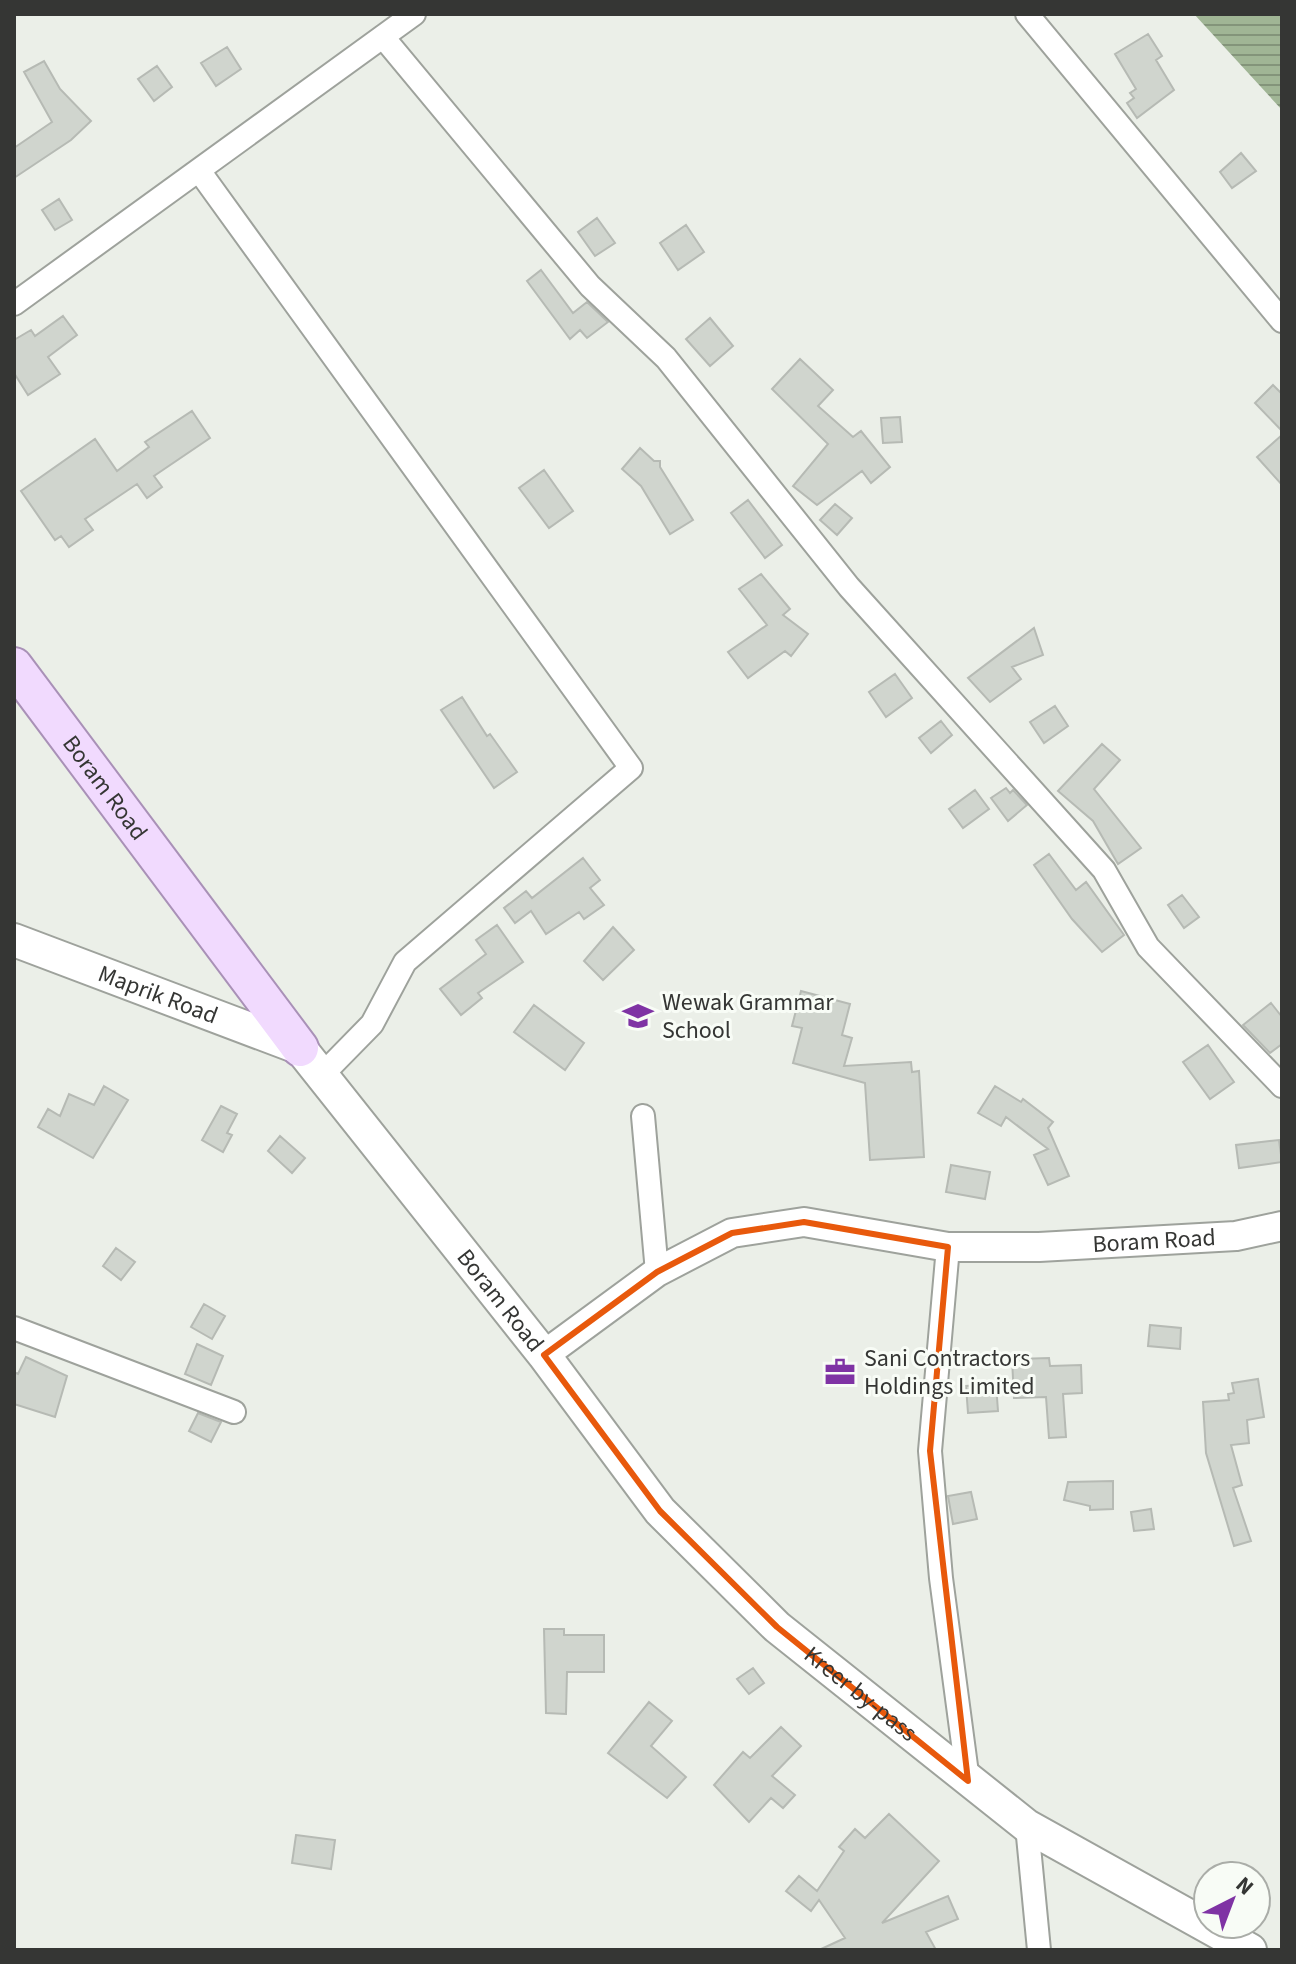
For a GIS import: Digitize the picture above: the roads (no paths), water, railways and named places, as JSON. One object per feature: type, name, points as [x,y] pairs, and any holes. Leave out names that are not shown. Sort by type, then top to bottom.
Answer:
[{"type":"main road","name":"Boram Road","points":[[14,666],[311,1062],[544,1355]]},
{"type":"main road","name":"Maprik Road","points":[[14,940],[311,1062]]},
{"type":"main road","name":"Kreer by-pass","points":[[544,1355],[660,1511],[777,1627],[1027,1826],[1250,1950]]},
{"type":"street","points":[[14,304],[414,14]]},
{"type":"street","points":[[1027,14],[1282,321]]},
{"type":"street","points":[[383,37],[590,286],[666,358],[849,587],[1104,870],[1148,947],[1282,1086]]},
{"type":"street","points":[[200,172],[631,768],[405,962],[372,1024],[311,1062]]},
{"type":"street","points":[[643,1116],[657,1272]]},
{"type":"street","name":"Boram Road","points":[[544,1355],[657,1272],[732,1233],[804,1222],[948,1247],[1039,1247],[1236,1236],[1282,1226]]},
{"type":"street","points":[[948,1247],[930,1451],[941,1578],[968,1781]]},
{"type":"street","points":[[14,1328],[234,1412]]},
{"type":"street","points":[[1027,1826],[1039,1950]]},
{"type":"place","name":"Wewak Grammar School","points":[[638,1016]]},
{"type":"place","name":"Sani Contractors Holdings Limited","points":[[840,1372]]}]
